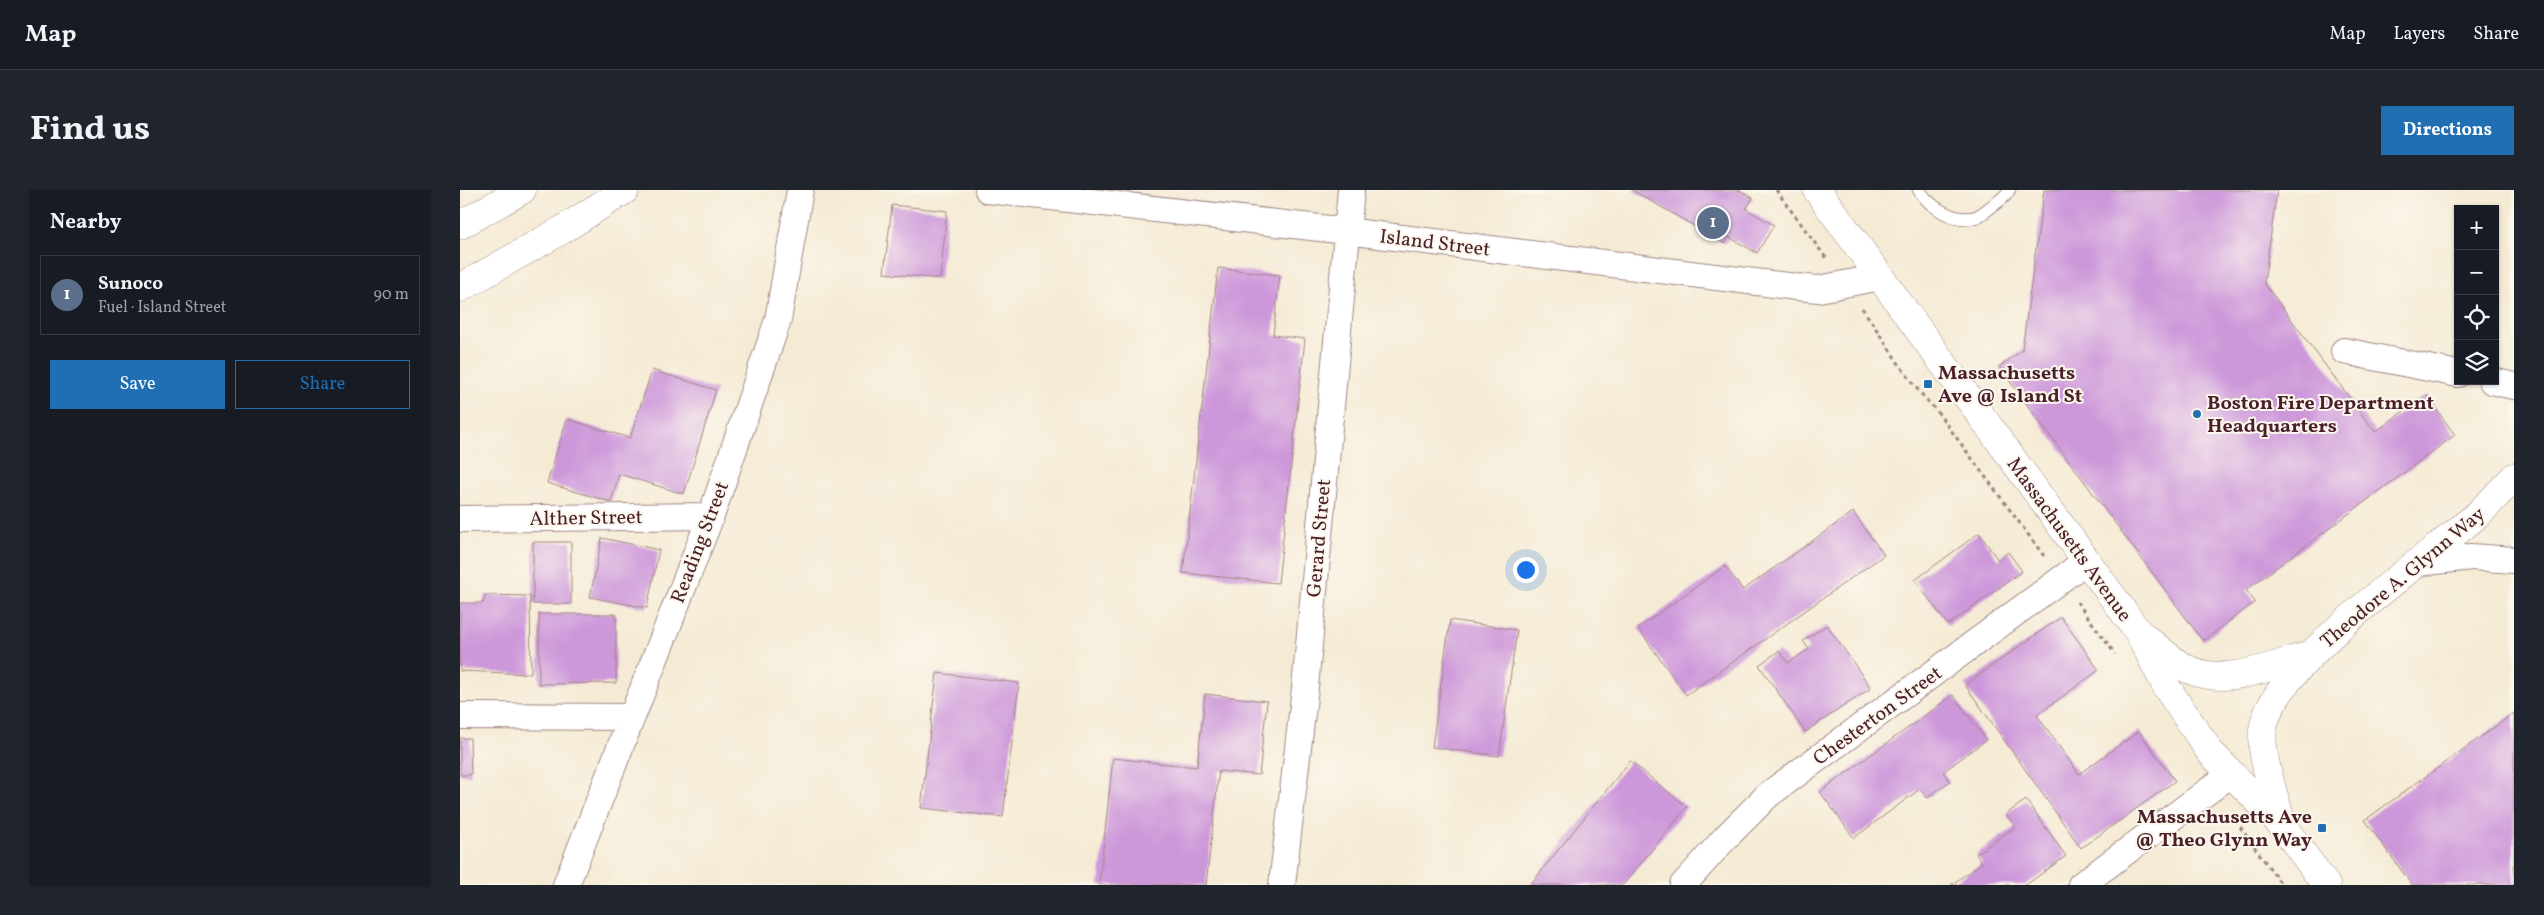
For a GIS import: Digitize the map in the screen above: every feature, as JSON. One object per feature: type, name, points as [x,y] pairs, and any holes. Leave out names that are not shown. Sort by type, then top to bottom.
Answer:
[{"type":"main road","points":[[460,225],[522,190]]},
{"type":"main road","points":[[460,288],[562,230],[625,190]]},
{"type":"main road","name":"Massachusetts Avenue","points":[[1816,190],[2139,633],[2167,688],[2222,782],[2282,825],[2326,885]]},
{"type":"main road","name":"Theodore A. Glynn Way","points":[[2310,655],[2478,514],[2514,477]]},
{"type":"main road","points":[[2139,633],[2181,666],[2204,674],[2218,676],[2234,676],[2310,655]]},
{"type":"main road","points":[[2282,825],[2264,754],[2263,729],[2282,690],[2310,655]]},
{"type":"street","name":"Reading Street","points":[[566,885],[711,516],[778,320],[800,190]]},
{"type":"street","name":"Island Street","points":[[988,190],[1346,231],[1796,287],[1818,289],[1845,286],[1880,277]]},
{"type":"street","name":"Gerard Street","points":[[1282,885],[1305,688],[1351,190]]},
{"type":"street","points":[[2344,351],[2454,373]]},
{"type":"street","points":[[2499,383],[2514,386]]},
{"type":"street","name":"Alther Street","points":[[460,519],[711,516]]},
{"type":"street","points":[[2418,563],[2470,557],[2514,560]]},
{"type":"street","name":"Chesterton Street","points":[[1684,885],[1726,837],[1768,795],[2086,561]]},
{"type":"street","points":[[460,716],[631,717]]},
{"type":"street","points":[[2081,885],[2222,782]]},
{"type":"lane","points":[[1919,190],[1926,201],[1941,211],[1959,218],[1976,217],[1994,205],[2009,190]]},
{"type":"path","name":"Massachusetts Avenue","points":[[1776,190],[1918,390],[1936,410],[2119,660]]},
{"type":"path","points":[[2222,782],[2282,885]]},
{"type":"building","points":[[1632,190],[1739,190],[1753,198],[1746,209],[1774,225],[1757,253],[1729,237],[1725,244]]},
{"type":"building","name":"Boston Fire Department Headquarters","points":[[2044,190],[2277,190],[2264,283],[2375,432],[2426,395],[2455,435],[2246,590],[2255,602],[2203,641],[1999,367],[2022,350]]},
{"type":"building","points":[[892,205],[947,211],[940,279],[884,273]]},
{"type":"building","points":[[1218,268],[1280,275],[1273,335],[1305,339],[1278,583],[1183,573]]},
{"type":"building","points":[[652,370],[716,390],[684,494],[619,474],[611,502],[547,483],[567,419],[630,438]]},
{"type":"building","points":[[1853,512],[1884,555],[1686,695],[1638,628],[1725,566],[1743,590]]},
{"type":"building","points":[[1979,533],[1998,560],[2008,552],[2022,571],[1948,625],[1915,580]]},
{"type":"building","points":[[602,538],[659,550],[647,608],[590,597]]},
{"type":"building","points":[[533,542],[571,542],[571,604],[533,604]]},
{"type":"building","points":[[485,595],[530,596],[531,674],[460,671],[460,603],[483,603]]},
{"type":"building","points":[[539,614],[616,614],[616,683],[539,684]]},
{"type":"building","points":[[2061,617],[2099,670],[2037,715],[2079,774],[2139,731],[2175,781],[2081,848],[1965,685]]},
{"type":"building","points":[[1450,620],[1517,630],[1499,756],[1432,747]]},
{"type":"building","points":[[1827,625],[1871,688],[1805,732],[1759,665],[1779,651],[1788,663],[1809,649],[1803,641]]},
{"type":"building","points":[[937,673],[1019,683],[1003,817],[921,808]]},
{"type":"building","points":[[1205,694],[1267,701],[1259,775],[1219,771],[1206,885],[1099,885],[1113,758],[1197,767]]},
{"type":"building","points":[[1953,695],[1986,740],[1943,772],[1950,781],[1927,798],[1920,789],[1854,838],[1820,792]]},
{"type":"building","points":[[2514,713],[2514,885],[2412,885],[2365,820]]},
{"type":"building","points":[[460,738],[470,738],[471,775],[460,775]]},
{"type":"building","points":[[1630,761],[1687,807],[1623,885],[1530,885]]},
{"type":"building","points":[[2026,800],[2066,856],[2026,885],[1951,885],[1982,863],[1976,854],[2015,827],[2006,814]]},
{"type":"place","name":"Sunoco","points":[[1713,223]]},
{"type":"place","name":"Massachusetts Ave @ Island St","points":[[1928,384]]},
{"type":"place","name":"Boston Fire Department Headquarters","points":[[2197,414]]},
{"type":"place","name":"Massachusetts Ave @ Theo Glynn Way","points":[[2322,828]]}]
